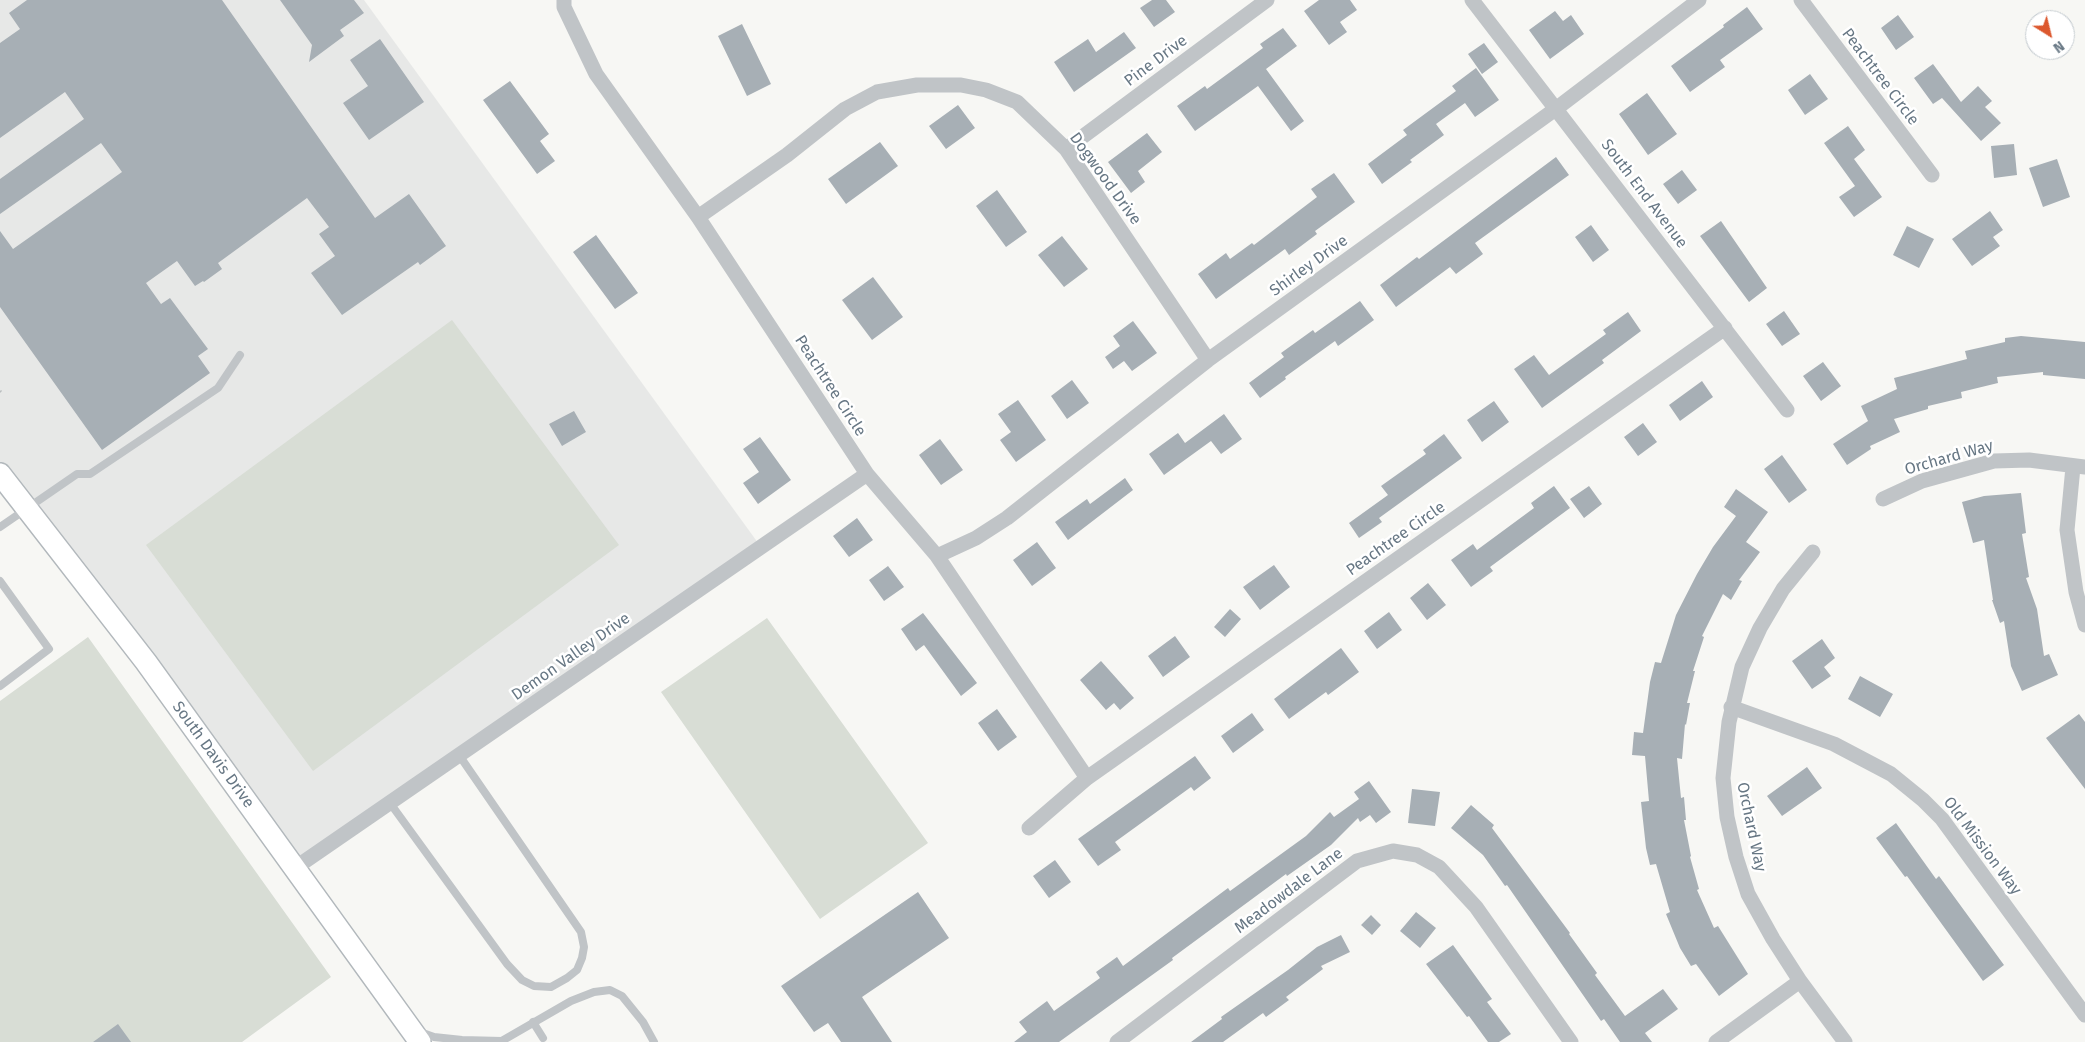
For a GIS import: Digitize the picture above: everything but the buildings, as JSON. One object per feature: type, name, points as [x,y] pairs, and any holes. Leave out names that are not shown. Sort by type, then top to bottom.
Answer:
[{"type":"street","name":"Peachtree Circle","points":[[564,0],[564,7],[596,74],[698,217],[867,474],[937,556],[1087,778]]},
{"type":"street","name":"Pine Drive","points":[[1066,149],[1267,0]]},
{"type":"street","name":"South End Avenue","points":[[1472,0],[1557,108],[1787,410]]},
{"type":"street","name":"Shirley Drive","points":[[937,556],[976,538],[1007,518],[1208,360],[1557,108],[1699,0]]},
{"type":"street","name":"Peachtree Circle","points":[[1801,0],[1932,175]]},
{"type":"street","name":"Dogwood Drive","points":[[698,217],[788,155],[845,109],[877,92],[917,85],[961,85],[986,90],[1017,102],[1066,149],[1208,360]]},
{"type":"street","name":"Peachtree Circle","points":[[1029,828],[1087,778],[1725,328]]},
{"type":"street","name":"Orchard Way","points":[[1883,499],[1922,481],[1994,461],[2029,460],[2079,467]]},
{"type":"street","points":[[2079,467],[2066,530],[2076,592],[2085,625]]},
{"type":"street","name":"South Davis Drive","points":[[0,474],[146,662],[415,1035]]},
{"type":"street","name":"Demon Valley Drive","points":[[295,868],[867,474]]},
{"type":"street","name":"Orchard Way","points":[[1813,552],[1783,589],[1760,628],[1742,667],[1732,707],[1723,778],[1736,857],[1748,894],[1800,981],[1845,1042]]},
{"type":"street","name":"Old Mission Way","points":[[1732,707],[1834,744],[1891,774],[1923,800],[1942,819],[2085,1015]]},
{"type":"street","name":"Meadowdale Lane","points":[[1116,1042],[1357,861],[1393,850],[1417,855],[1439,867],[1458,887],[1476,907],[1571,1042]]},
{"type":"street","points":[[1716,1042],[1800,981]]},
{"type":"lane","points":[[0,527],[78,474],[90,474],[218,388],[240,355]]},
{"type":"lane","points":[[0,581],[49,649],[0,686]]},
{"type":"lane","points":[[390,802],[507,964],[522,980],[534,986],[551,987],[567,978],[577,970],[582,958],[584,947],[581,932],[459,756]]},
{"type":"lane","points":[[415,1035],[462,1040],[501,1041],[571,1001],[594,992],[610,990],[622,996],[643,1022],[654,1042]]},
{"type":"lane","points":[[533,1022],[543,1038]]},
{"type":"shaded area","points":[[0,0],[364,0],[761,547],[295,868],[0,474]]},
{"type":"shaded area","points":[[452,320],[619,545],[313,771],[146,545]]},
{"type":"shaded area","points":[[767,618],[928,843],[820,919],[661,692]]},
{"type":"shaded area","points":[[88,637],[331,977],[242,1042],[0,1042],[0,701]]}]
